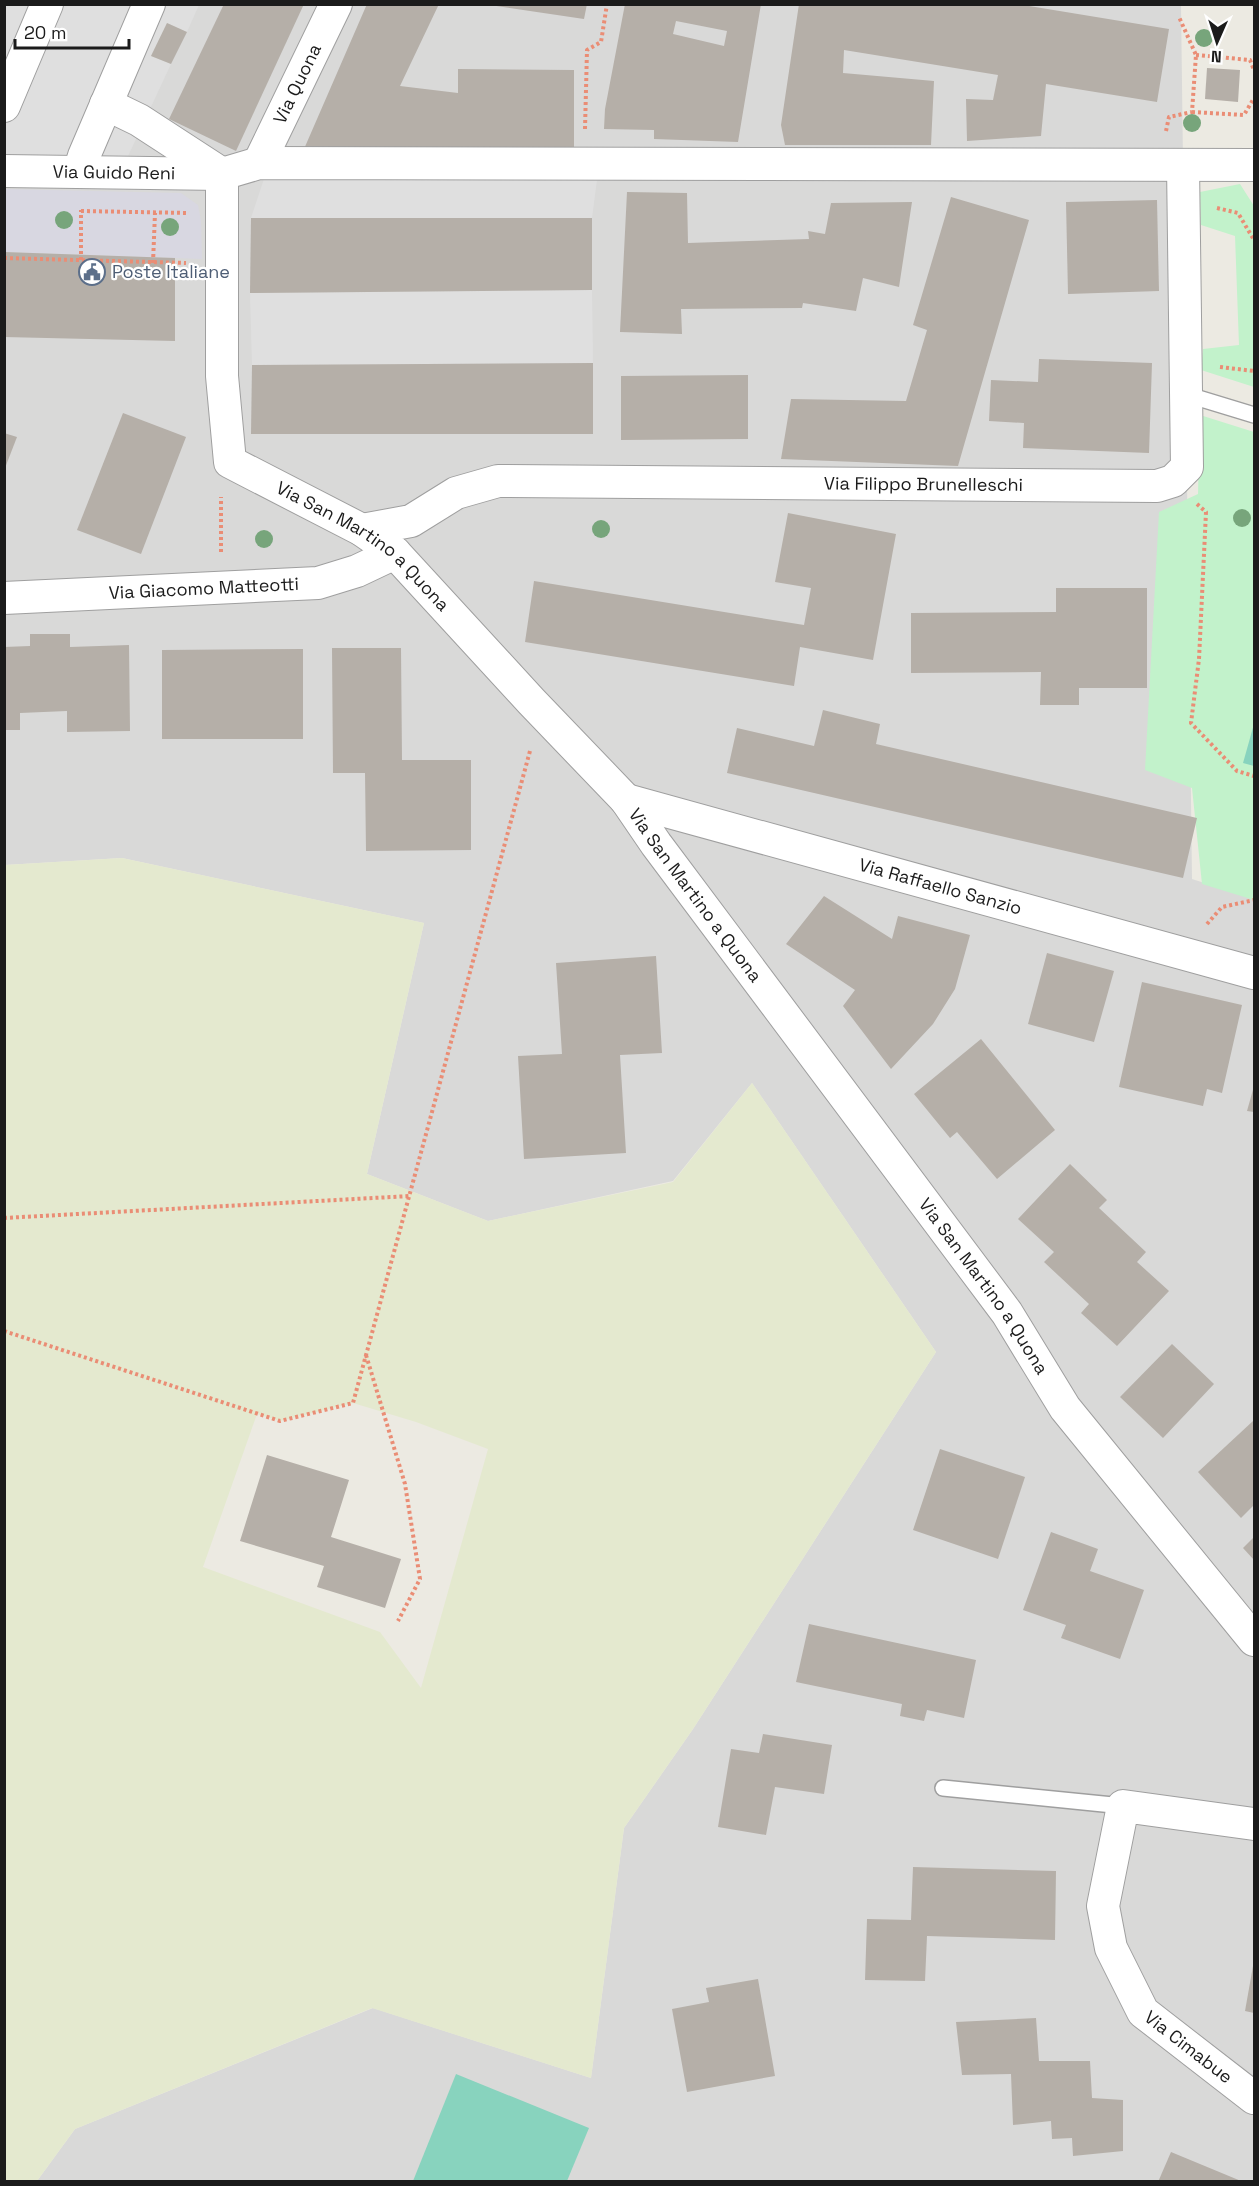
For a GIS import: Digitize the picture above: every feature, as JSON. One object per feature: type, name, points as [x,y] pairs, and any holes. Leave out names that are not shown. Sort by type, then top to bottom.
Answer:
[{"type":"street","points":[[4,106],[47,4]]},
{"type":"street","points":[[79,172],[149,4]]},
{"type":"street","name":"Via Quona","points":[[259,163],[336,4]]},
{"type":"street","points":[[106,104],[139,120],[222,174]]},
{"type":"street","name":"Via Guido Reni","points":[[4,171],[222,174],[259,163],[1254,165]]},
{"type":"street","points":[[1173,481],[1187,467],[1183,165]]},
{"type":"street","name":"Via San Martino a Quona","points":[[222,174],[222,376],[230,462],[362,530],[395,552],[626,800],[663,854],[1007,1313],[1065,1408],[1254,1640]]},
{"type":"street","name":"Via Filippo Brunelleschi","points":[[362,530],[411,521],[456,493],[498,481],[1157,486],[1173,481]]},
{"type":"street","name":"Via Giacomo Matteotti","points":[[4,598],[318,583],[357,571],[395,552]]},
{"type":"street","name":"Via Raffaello Sanzio","points":[[626,800],[1254,973]]},
{"type":"street","points":[[1124,1806],[1254,1824]]},
{"type":"street","name":"Via Cimabue","points":[[1124,1806],[1103,1906],[1111,1948],[1143,2013],[1254,2098]]},
{"type":"lane","points":[[1185,394],[1254,415]]},
{"type":"lane","points":[[942,1788],[1124,1806]]},
{"type":"path","points":[[585,139],[587,50],[601,42],[606,4]]},
{"type":"path","points":[[1179,17],[1196,55],[1192,112]]},
{"type":"path","points":[[1196,55],[1250,60],[1254,70]]},
{"type":"path","points":[[1166,135],[1169,117],[1192,112],[1244,115],[1254,98]]},
{"type":"path","points":[[1216,207],[1238,213],[1254,240]]},
{"type":"path","points":[[81,260],[81,211],[195,213]]},
{"type":"path","points":[[153,263],[155,213]]},
{"type":"path","points":[[4,258],[196,263]]},
{"type":"path","points":[[1173,481],[1206,512],[1199,659],[1191,723],[1237,771],[1254,776]]},
{"type":"path","points":[[221,490],[221,560]]},
{"type":"path","points":[[4,1331],[280,1421],[353,1403],[541,711]]},
{"type":"path","points":[[1206,925],[1222,907],[1254,900]]},
{"type":"path","points":[[4,1218],[410,1196]]},
{"type":"path","points":[[366,1355],[405,1484],[420,1579],[398,1621]]},
{"type":"shaded area","points":[[5,5],[1181,5],[1192,879],[1254,899],[1254,2181],[37,2181],[75,2129],[373,2008],[591,2078],[624,1828],[693,1729],[936,1352],[752,1083],[673,1181],[488,1221],[367,1174],[424,923],[122,858],[5,865]]},
{"type":"shaded area","points":[[6,5],[199,5],[187,32],[167,23],[151,56],[171,64],[122,169],[5,165],[4,9]]},
{"type":"shaded area","points":[[598,172],[592,218],[251,218],[266,173]]},
{"type":"shaded area","points":[[5,189],[181,193],[198,205],[201,221],[202,259],[5,252]]},
{"type":"shaded area","points":[[592,290],[593,363],[252,365],[250,293]]},
{"type":"green space","points":[[1240,184],[1254,206],[1254,387],[1201,370],[1203,349],[1239,345],[1235,236],[1201,225],[1200,192]]},
{"type":"green space","points":[[1200,415],[1254,432],[1254,900],[1202,884],[1192,788],[1145,770],[1159,512],[1198,494]]},
{"type":"green space","points":[[1254,724],[1254,766],[1243,763]]},
{"type":"green space","points":[[122,858],[424,923],[367,1174],[488,1221],[673,1182],[752,1083],[936,1352],[693,1729],[624,1828],[591,2078],[372,2008],[75,2129],[37,2181],[5,2181],[5,865]],"holes":[[[353,1403],[416,1422],[488,1449],[421,1688],[380,1632],[203,1567],[257,1414],[280,1421]]]},
{"type":"green space","points":[[456,2074],[589,2128],[567,2181],[413,2181]]},
{"type":"building","points":[[224,4],[304,4],[236,151],[169,119]]},
{"type":"building","points":[[367,4],[439,4],[400,86],[458,93],[458,69],[574,70],[574,151],[304,149]]},
{"type":"building","points":[[483,4],[587,4],[584,19]]},
{"type":"building","points":[[625,4],[761,4],[738,142],[654,139],[654,130],[604,129],[605,109]],"holes":[[[676,21],[727,31],[724,46],[673,34]]]},
{"type":"building","points":[[799,4],[1017,4],[1169,29],[1157,102],[1046,84],[1041,136],[967,141],[966,99],[993,100],[998,75],[844,50],[843,73],[934,81],[931,145],[785,145],[781,125]]},
{"type":"building","points":[[167,23],[187,32],[171,64],[151,56]]},
{"type":"building","points":[[1207,68],[1240,70],[1238,102],[1205,99]]},
{"type":"building","points":[[627,192],[687,193],[688,243],[809,239],[808,231],[825,234],[831,203],[912,202],[899,287],[863,278],[856,311],[803,303],[802,308],[681,309],[682,334],[620,332]]},
{"type":"building","points":[[951,197],[1029,220],[958,466],[781,459],[791,399],[906,401],[927,330],[913,325]]},
{"type":"building","points":[[1157,200],[1159,291],[1068,294],[1066,202]]},
{"type":"building","points":[[251,218],[592,218],[592,290],[250,293]]},
{"type":"building","points":[[4,252],[175,258],[175,341],[4,337]]},
{"type":"building","points":[[1039,359],[1152,363],[1149,453],[1023,448],[1024,423],[989,421],[991,380],[1038,382]]},
{"type":"building","points":[[593,363],[593,434],[251,434],[252,365]]},
{"type":"building","points":[[748,375],[748,439],[621,440],[621,376]]},
{"type":"building","points":[[123,413],[186,437],[141,554],[77,530]]},
{"type":"building","points":[[4,433],[17,437],[5,468],[4,468]]},
{"type":"building","points":[[788,513],[896,534],[873,660],[800,647],[794,686],[525,642],[534,581],[804,625],[811,588],[775,582]]},
{"type":"building","points":[[1056,588],[1147,588],[1147,688],[1079,688],[1079,705],[1040,705],[1041,672],[911,673],[911,613],[1056,612]]},
{"type":"building","points":[[30,634],[70,634],[70,647],[129,645],[130,731],[67,732],[67,711],[20,713],[20,730],[4,730],[4,647],[30,646]]},
{"type":"building","points":[[332,648],[401,648],[402,760],[471,760],[471,850],[366,851],[365,773],[333,773]]},
{"type":"building","points":[[303,649],[303,739],[162,739],[162,650]]},
{"type":"building","points":[[823,710],[880,724],[876,744],[1197,818],[1183,878],[727,773],[737,728],[814,746]]},
{"type":"building","points":[[824,896],[892,939],[898,916],[970,935],[955,989],[933,1024],[891,1069],[843,1006],[855,990],[786,944]]},
{"type":"building","points":[[1047,953],[1114,971],[1094,1042],[1028,1024]]},
{"type":"building","points":[[656,956],[662,1053],[620,1055],[626,1153],[524,1159],[518,1056],[562,1054],[556,963]]},
{"type":"building","points":[[1142,982],[1242,1005],[1222,1093],[1207,1089],[1203,1106],[1119,1087]]},
{"type":"building","points":[[981,1039],[1055,1130],[997,1179],[957,1132],[950,1138],[914,1094]]},
{"type":"building","points":[[1254,1086],[1254,1112],[1247,1111]]},
{"type":"building","points":[[1070,1164],[1107,1200],[1099,1208],[1146,1252],[1137,1262],[1169,1291],[1117,1346],[1081,1313],[1089,1304],[1044,1262],[1054,1252],[1018,1219]]},
{"type":"building","points":[[1172,1344],[1214,1384],[1163,1438],[1120,1397]]},
{"type":"building","points":[[1253,1421],[1254,1505],[1241,1518],[1198,1472]]},
{"type":"building","points":[[940,1449],[1025,1477],[998,1559],[913,1530]]},
{"type":"building","points":[[267,1455],[349,1480],[331,1537],[401,1559],[385,1608],[317,1587],[324,1566],[240,1541]]},
{"type":"building","points":[[1051,1532],[1098,1549],[1090,1571],[1144,1590],[1120,1659],[1061,1638],[1066,1625],[1023,1610]]},
{"type":"building","points":[[1254,1537],[1254,1560],[1243,1548]]},
{"type":"building","points":[[809,1624],[976,1660],[964,1718],[927,1710],[924,1721],[900,1716],[902,1704],[796,1682]]},
{"type":"building","points":[[763,1734],[832,1745],[824,1794],[775,1787],[766,1835],[718,1827],[731,1749],[759,1753]]},
{"type":"building","points":[[913,1867],[1056,1871],[1055,1940],[927,1936],[925,1981],[865,1980],[867,1919],[911,1920]]},
{"type":"building","points":[[1254,1966],[1254,2013],[1245,2011]]},
{"type":"building","points":[[758,1979],[775,2076],[687,2092],[672,2009],[709,2002],[706,1988]]},
{"type":"building","points":[[1036,2018],[1039,2061],[1090,2061],[1092,2098],[1123,2100],[1123,2151],[1073,2156],[1072,2138],[1052,2139],[1051,2121],[1013,2125],[1011,2074],[962,2075],[956,2022]]},
{"type":"building","points":[[1171,2152],[1241,2181],[1241,2182],[1158,2182]]},
{"type":"place","name":"Poste Italiane","points":[[92,272]]}]
